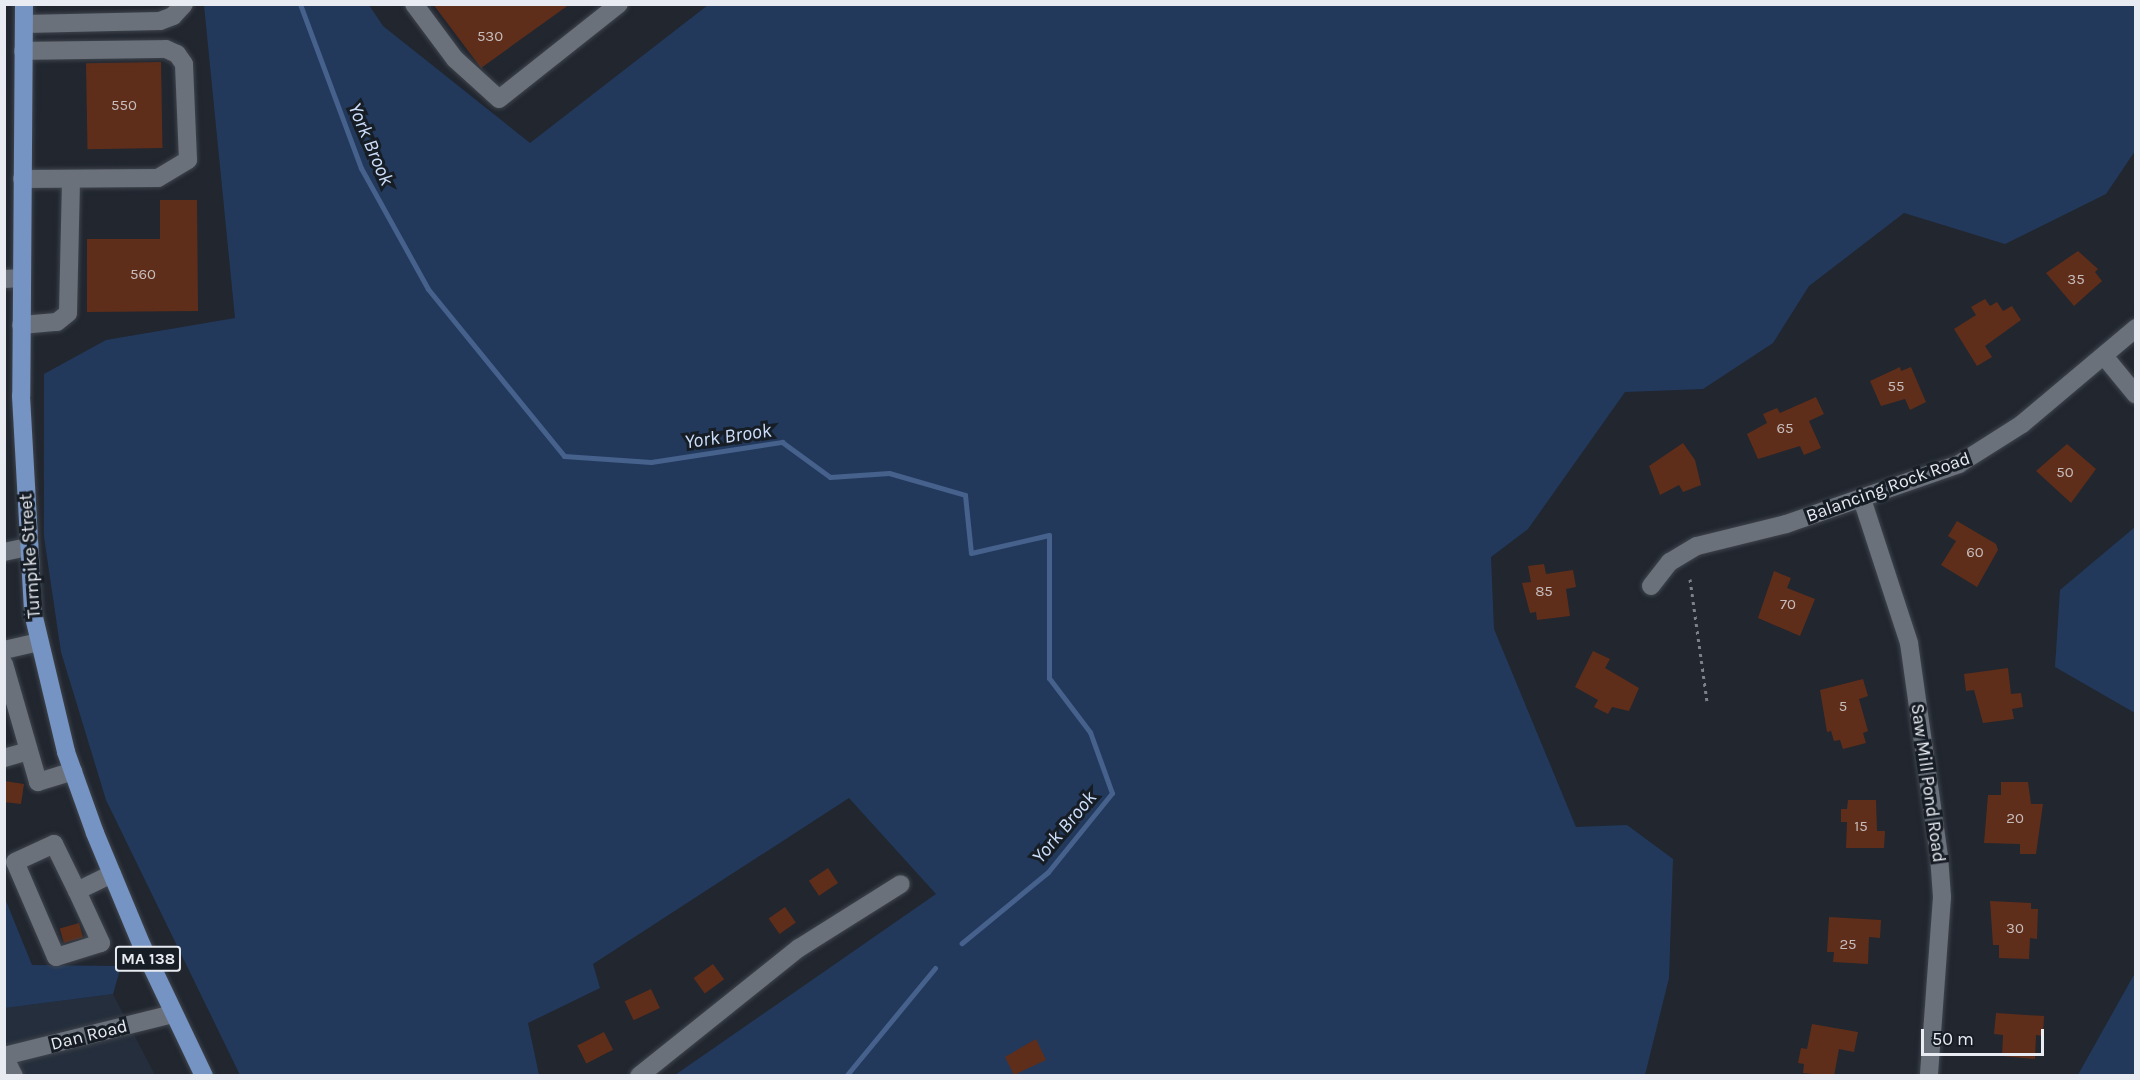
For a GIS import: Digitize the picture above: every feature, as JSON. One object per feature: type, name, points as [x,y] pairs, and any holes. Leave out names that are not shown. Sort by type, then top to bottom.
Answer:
[{"type":"main road","name":"Turnpike Street","points":[[24,4],[22,179],[13,279],[21,325],[27,547],[39,642],[72,771],[112,874],[173,1014],[204,1076]]},
{"type":"street","points":[[24,24],[160,21],[184,4]]},
{"type":"street","points":[[414,4],[455,59],[499,99],[619,4]]},
{"type":"street","points":[[22,179],[158,178],[188,160],[184,64],[166,49],[23,51]]},
{"type":"street","points":[[21,325],[57,322],[68,313],[71,179]]},
{"type":"street","name":"Balancing Rock Road","points":[[1652,586],[1670,562],[1697,546],[1862,499],[1959,464],[1993,445],[2136,328]]},
{"type":"street","points":[[2104,356],[2136,395]]},
{"type":"street","name":"Saw Mill Pond Road","points":[[1862,499],[1909,643],[1939,856],[1942,897],[1929,1075]]},
{"type":"street","points":[[4,552],[27,547]]},
{"type":"street","points":[[4,650],[39,642]]},
{"type":"street","points":[[4,664],[9,700],[38,782],[72,771]]},
{"type":"street","points":[[4,758],[28,751]]},
{"type":"street","points":[[54,844],[77,891],[101,943],[56,957],[15,862],[54,844]]},
{"type":"street","points":[[77,891],[112,874]]},
{"type":"street","points":[[639,1076],[799,948],[901,884]]},
{"type":"street","name":"Dan Road","points":[[4,1056],[173,1014]]},
{"type":"street","points":[[4,1056],[14,1076]]},
{"type":"path","points":[[1690,579],[1707,701]]},
{"type":"shaded area","points":[[204,5],[369,5],[383,26],[530,143],[708,5],[2135,5],[2135,151],[2106,194],[2005,244],[1904,213],[1809,286],[1773,343],[1703,389],[1625,392],[1528,529],[1491,557],[1494,629],[1576,827],[1627,825],[1673,859],[1669,978],[1645,1075],[675,1075],[936,894],[849,798],[593,964],[600,988],[528,1023],[539,1075],[240,1075],[106,800],[61,652],[44,537],[44,374],[106,340],[235,318]]},
{"type":"shaded area","points":[[2135,527],[2135,713],[2055,667],[2060,590]]},
{"type":"shaded area","points":[[4,896],[32,965],[121,966],[113,994],[5,1008]]},
{"type":"shaded area","points":[[2135,973],[2135,1075],[2078,1075],[2079,1073]]},
{"type":"shaded area","points":[[113,994],[155,1075],[5,1075],[4,1008]]},
{"type":"building","points":[[433,4],[570,4],[481,68]]},
{"type":"building","points":[[161,62],[163,148],[88,149],[86,63]]},
{"type":"building","points":[[160,200],[197,200],[198,311],[87,312],[87,239],[160,239]]},
{"type":"building","points":[[2078,251],[2098,269],[2095,272],[2102,281],[2074,306],[2046,273]]},
{"type":"building","points":[[1985,299],[1990,306],[1997,302],[2003,311],[2012,306],[2021,320],[1985,346],[1992,357],[1977,366],[1954,329],[1976,315],[1971,307]]},
{"type":"building","points":[[1900,367],[1901,371],[1911,367],[1926,402],[1910,410],[1905,399],[1881,406],[1870,381]]},
{"type":"building","points":[[1816,397],[1824,414],[1809,421],[1821,448],[1804,455],[1800,446],[1758,459],[1747,434],[1767,423],[1763,414],[1777,408],[1780,413]]},
{"type":"building","points":[[1683,443],[1695,460],[1701,485],[1683,492],[1679,485],[1660,495],[1649,466]]},
{"type":"building","points":[[2067,444],[2096,469],[2071,503],[2036,471]]},
{"type":"building","points":[[1957,521],[1996,544],[1998,550],[1977,587],[1941,565],[1956,541],[1948,536]]},
{"type":"building","points":[[1544,564],[1546,574],[1573,570],[1576,587],[1566,589],[1570,616],[1537,620],[1536,612],[1530,613],[1522,583],[1531,582],[1528,566]]},
{"type":"building","points":[[1774,571],[1791,578],[1787,588],[1815,599],[1800,636],[1758,618]]},
{"type":"building","points":[[1593,651],[1610,659],[1605,668],[1639,688],[1629,711],[1612,707],[1608,714],[1594,707],[1598,700],[1575,687]]},
{"type":"building","points":[[2008,668],[2011,694],[2021,693],[2023,707],[2012,709],[2014,719],[1983,723],[1974,690],[1966,691],[1964,674]]},
{"type":"building","points":[[1863,679],[1868,696],[1859,699],[1868,731],[1863,733],[1866,743],[1843,749],[1840,740],[1834,741],[1831,731],[1827,732],[1820,690]]},
{"type":"building","points":[[4,781],[24,784],[21,804],[4,802]]},
{"type":"building","points":[[2001,782],[2028,782],[2031,804],[2043,804],[2036,854],[2020,854],[2020,844],[1984,843],[1988,795],[2001,795]]},
{"type":"building","points":[[1848,800],[1876,800],[1877,831],[1885,831],[1884,848],[1846,848],[1847,822],[1841,822],[1841,809],[1847,809]]},
{"type":"building","points":[[828,868],[838,883],[819,896],[809,881]]},
{"type":"building","points":[[1990,901],[2031,903],[2031,909],[2038,909],[2037,939],[2030,938],[2029,959],[1999,958],[1999,945],[1993,945]]},
{"type":"building","points":[[785,907],[796,923],[780,934],[769,918]]},
{"type":"building","points":[[1829,917],[1881,920],[1880,938],[1869,937],[1868,964],[1833,962],[1834,952],[1827,952]]},
{"type":"building","points":[[79,923],[83,937],[64,943],[60,929]]},
{"type":"building","points":[[713,964],[724,979],[705,993],[694,978]]},
{"type":"building","points":[[651,989],[660,1008],[634,1020],[625,1001]]},
{"type":"building","points":[[1996,1013],[2044,1016],[2043,1036],[2036,1035],[2035,1059],[2002,1056],[2003,1035],[1994,1034]]},
{"type":"building","points":[[1812,1024],[1858,1032],[1854,1052],[1839,1049],[1834,1076],[1803,1073],[1804,1064],[1798,1063],[1801,1048],[1807,1049]]},
{"type":"building","points":[[604,1032],[613,1050],[586,1063],[577,1046]]},
{"type":"building","points":[[1036,1039],[1046,1060],[1014,1075],[1005,1057]]},
{"type":"waterway","name":"York Brook","points":[[300,4],[361,168],[428,289],[564,456],[651,462],[782,442],[830,477],[889,473],[965,495],[971,553],[1049,535],[1049,678],[1090,732],[1112,793],[1048,872],[962,943]]},
{"type":"waterway","name":"York Brook","points":[[846,1076],[935,968]]}]
